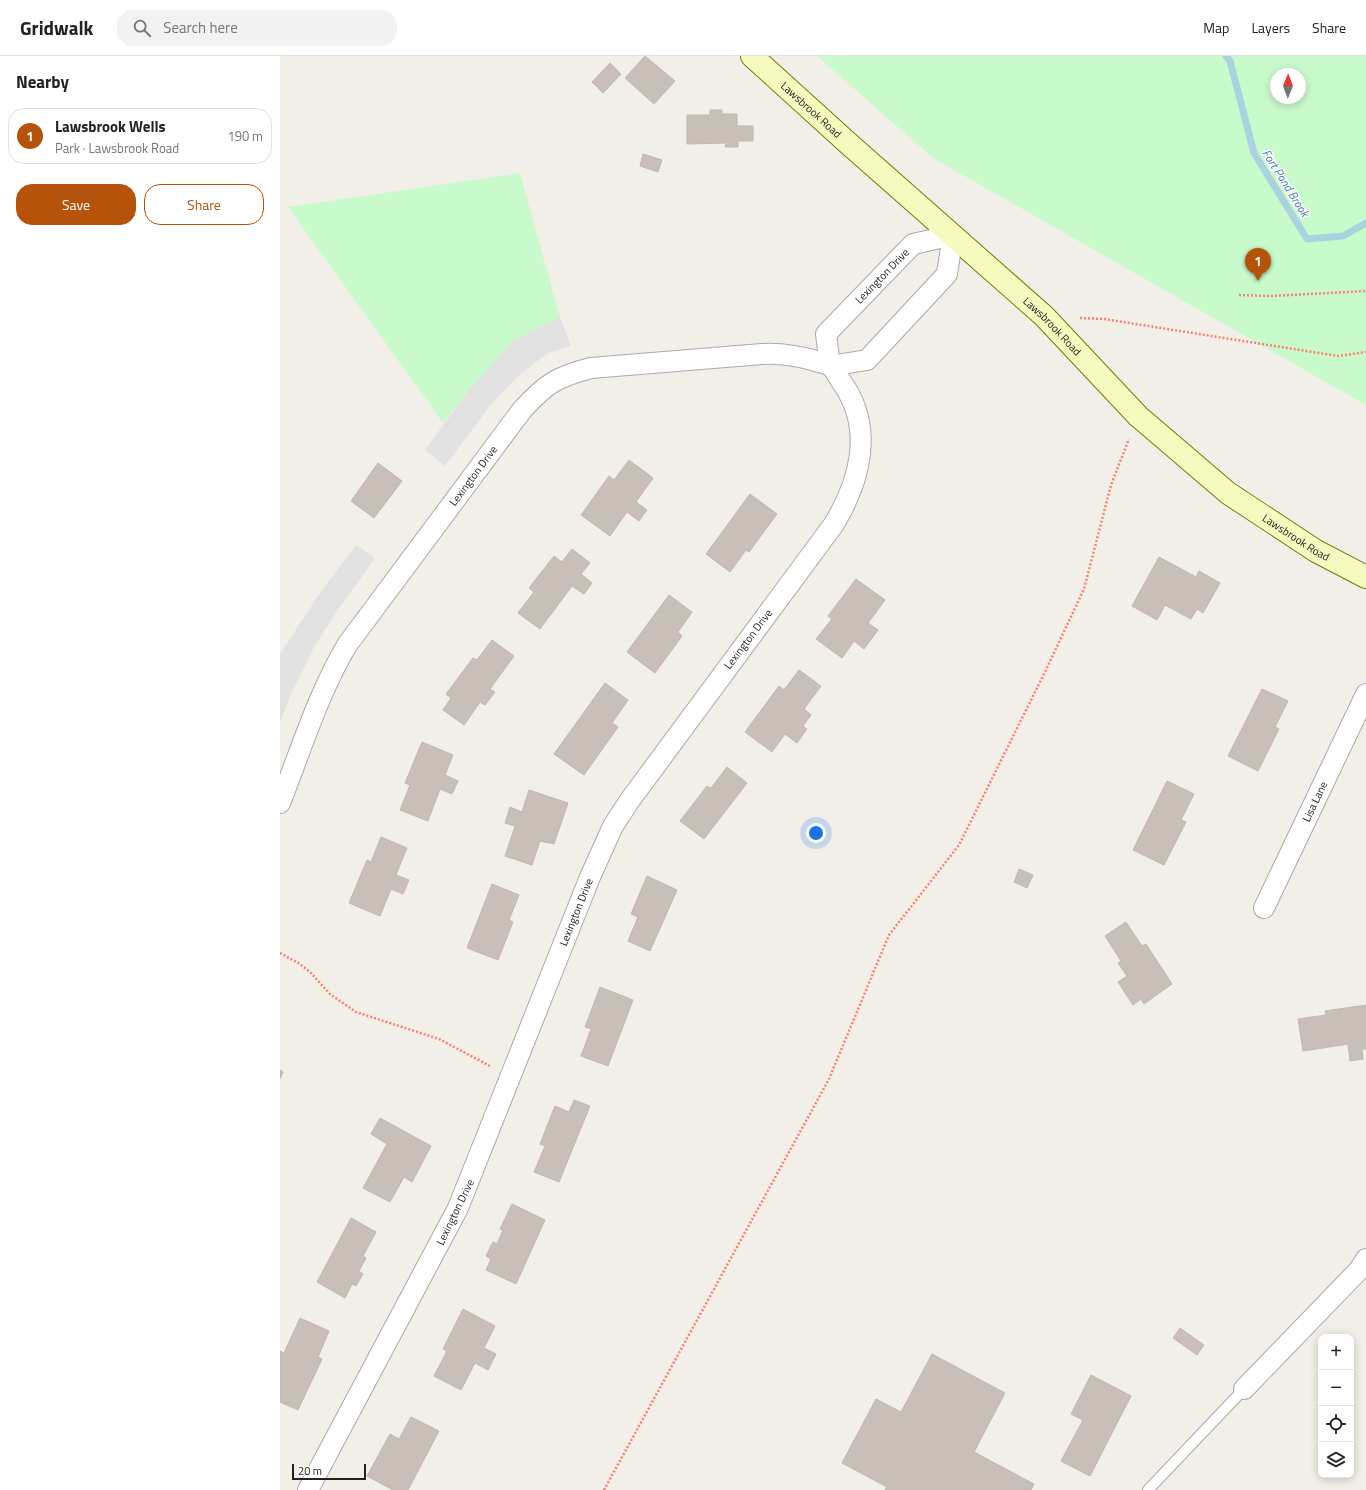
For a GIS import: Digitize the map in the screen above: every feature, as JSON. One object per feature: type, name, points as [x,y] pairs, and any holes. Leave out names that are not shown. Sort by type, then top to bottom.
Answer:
[{"type":"street","name":"Lawsbrook Road","points":[[752,56],[849,144],[954,235],[1044,316],[1138,416],[1228,493],[1316,550],[1366,577]]},
{"type":"street","name":"Lexington Drive","points":[[280,803],[322,696],[338,661],[348,645],[522,410],[544,387],[566,375],[591,368],[762,354],[802,357],[830,366],[867,360],[947,274],[954,235],[912,244],[826,334],[830,366],[853,401],[861,428],[861,442],[856,474],[843,508],[829,531],[647,775],[613,826],[590,878],[458,1208],[308,1490]]},
{"type":"street","name":"Lisa Lane","points":[[1264,908],[1366,694]]},
{"type":"street","points":[[1244,1389],[1359,1270],[1366,1259]]},
{"type":"lane","points":[[1148,1490],[1244,1389]]},
{"type":"path","points":[[1239,295],[1272,296],[1366,291]]},
{"type":"path","points":[[1044,316],[1104,320],[1338,356],[1366,352]]},
{"type":"path","points":[[604,1490],[829,1079],[889,935],[959,845],[1044,674],[1084,589],[1111,485],[1138,416]]},
{"type":"path","points":[[280,953],[300,964],[311,973],[330,994],[356,1012],[439,1039],[511,1076]]},
{"type":"green space","points":[[817,56],[1366,56],[1366,405],[933,158]]},
{"type":"green space","points":[[520,173],[560,317],[513,341],[468,391],[443,423],[288,207]]},
{"type":"shaded area","points":[[560,317],[571,346],[548,353],[519,375],[492,403],[445,466],[425,450],[468,391],[513,341]]},
{"type":"shaded area","points":[[356,545],[375,558],[337,611],[313,649],[291,694],[280,722],[280,654],[322,590]]},
{"type":"building","points":[[645,56],[675,81],[654,104],[625,78]]},
{"type":"building","points":[[610,63],[621,74],[603,93],[592,82]]},
{"type":"building","points":[[710,110],[722,110],[722,114],[737,114],[737,126],[753,126],[753,141],[738,141],[738,147],[725,147],[726,143],[687,144],[687,115],[710,115]]},
{"type":"building","points":[[643,154],[662,160],[658,172],[640,166]]},
{"type":"building","points":[[629,460],[653,478],[636,502],[647,510],[639,521],[627,512],[610,536],[581,515],[609,476],[614,480]]},
{"type":"building","points":[[378,463],[402,481],[374,518],[351,501]]},
{"type":"building","points":[[750,494],[777,514],[749,552],[746,550],[730,572],[706,554]]},
{"type":"building","points":[[572,549],[590,563],[581,574],[592,583],[584,594],[572,586],[540,629],[518,613],[534,592],[529,588],[554,556],[562,562]]},
{"type":"building","points":[[1159,557],[1196,577],[1199,571],[1220,583],[1203,613],[1197,609],[1191,619],[1165,605],[1157,620],[1132,606]]},
{"type":"building","points":[[856,579],[885,600],[868,623],[878,630],[864,649],[854,641],[842,658],[816,639],[832,619],[828,616]]},
{"type":"building","points":[[669,595],[692,612],[678,632],[682,636],[655,673],[627,652]]},
{"type":"building","points":[[492,640],[514,656],[490,689],[495,692],[485,705],[480,702],[464,725],[443,710],[451,698],[446,694],[473,658],[477,660]]},
{"type":"building","points":[[799,670],[821,686],[804,709],[811,715],[803,726],[807,729],[797,743],[785,734],[772,752],[745,732],[779,686],[784,690]]},
{"type":"building","points":[[605,683],[628,700],[612,723],[618,727],[584,775],[554,754]]},
{"type":"building","points":[[1262,689],[1288,701],[1275,727],[1279,729],[1258,771],[1228,756]]},
{"type":"building","points":[[422,742],[453,755],[445,775],[458,781],[452,794],[440,789],[428,821],[400,810],[410,785],[405,783]]},
{"type":"building","points":[[727,767],[747,783],[704,839],[680,821],[707,786],[711,788]]},
{"type":"building","points":[[1167,781],[1194,794],[1181,820],[1186,822],[1164,865],[1133,850]]},
{"type":"building","points":[[529,790],[568,803],[554,844],[540,841],[532,865],[505,856],[515,826],[505,823],[510,807],[522,812]]},
{"type":"building","points":[[381,837],[407,848],[396,875],[409,880],[403,894],[391,889],[380,916],[349,903],[367,860],[371,862]]},
{"type":"building","points":[[1019,869],[1033,875],[1027,888],[1014,882]]},
{"type":"building","points":[[647,876],[677,890],[650,951],[628,941],[638,917],[631,914]]},
{"type":"building","points":[[492,884],[519,895],[509,920],[513,922],[498,960],[467,948]]},
{"type":"building","points":[[1126,922],[1142,946],[1146,944],[1172,984],[1144,1004],[1141,999],[1133,1005],[1118,982],[1127,976],[1118,963],[1121,961],[1105,936]]},
{"type":"building","points":[[600,987],[633,1000],[608,1066],[581,1056],[591,1029],[585,1027]]},
{"type":"building","points":[[1366,1005],[1366,1049],[1362,1049],[1363,1059],[1350,1061],[1348,1044],[1303,1051],[1298,1019],[1326,1015],[1325,1011]]},
{"type":"building","points":[[280,1070],[283,1072],[280,1079]]},
{"type":"building","points":[[574,1100],[590,1106],[559,1182],[534,1172],[545,1146],[540,1144],[555,1106],[569,1112]]},
{"type":"building","points":[[380,1118],[431,1146],[412,1182],[404,1177],[390,1202],[363,1188],[387,1144],[371,1134]]},
{"type":"building","points":[[512,1204],[545,1220],[516,1284],[486,1270],[491,1259],[486,1256],[493,1242],[497,1244],[503,1230],[500,1229]]},
{"type":"building","points":[[351,1218],[376,1232],[363,1256],[366,1258],[359,1271],[363,1274],[356,1286],[352,1284],[345,1298],[317,1282]]},
{"type":"building","points":[[463,1309],[495,1326],[484,1348],[496,1354],[488,1370],[475,1363],[461,1390],[434,1376],[447,1351],[443,1349]]},
{"type":"building","points":[[300,1318],[329,1331],[318,1357],[322,1359],[298,1410],[280,1402],[280,1351],[284,1353]]},
{"type":"building","points":[[1180,1328],[1204,1345],[1197,1355],[1173,1338]]},
{"type":"building","points":[[932,1354],[1005,1393],[974,1452],[1034,1484],[1031,1490],[885,1490],[887,1487],[842,1463],[876,1399],[901,1412]]},
{"type":"building","points":[[1091,1375],[1131,1396],[1090,1476],[1061,1461],[1083,1420],[1071,1414]]},
{"type":"building","points":[[411,1417],[439,1431],[408,1490],[393,1490],[367,1476],[390,1434],[399,1439]]},
{"type":"waterway","name":"Fort Pond Brook","points":[[1226,56],[1230,61],[1254,153],[1307,239],[1343,236],[1366,223]]},
{"type":"place","name":"Lawsbrook Wells","points":[[1258,281]]}]
